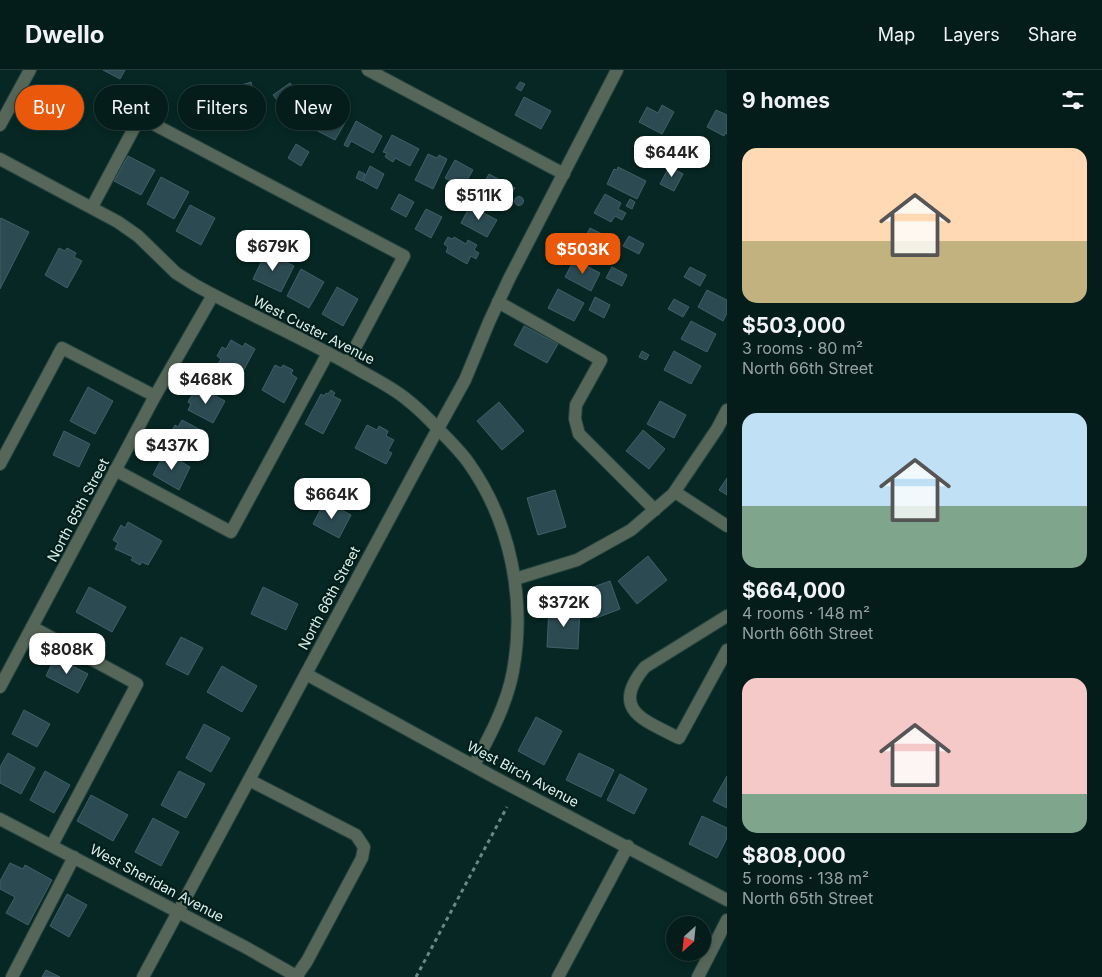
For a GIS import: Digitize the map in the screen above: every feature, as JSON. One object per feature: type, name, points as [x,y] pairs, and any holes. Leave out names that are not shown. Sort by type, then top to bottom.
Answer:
[{"type":"street","points":[[0,125],[30,70]]},
{"type":"street","points":[[368,70],[564,174]]},
{"type":"street","name":"North 66th Street","points":[[143,977],[466,380],[498,302],[618,70]]},
{"type":"street","points":[[92,207],[140,117],[404,256],[348,363]]},
{"type":"street","name":"West Custer Avenue","points":[[0,159],[118,222],[138,236],[176,273],[213,295],[348,363],[404,397],[422,412],[468,461],[486,490],[498,517],[512,560],[515,579],[517,641],[513,673],[504,704],[474,765]]},
{"type":"street","name":"North 65th Street","points":[[1,684],[155,396],[213,295]]},
{"type":"street","points":[[498,302],[601,360],[576,405],[575,419],[579,434],[655,510]]},
{"type":"street","points":[[0,464],[62,348],[155,396]]},
{"type":"street","points":[[115,470],[231,532],[328,353]]},
{"type":"street","points":[[515,579],[577,560],[631,530],[674,492],[722,431],[727,410]]},
{"type":"street","points":[[674,492],[727,526]]},
{"type":"street","points":[[727,616],[645,667],[636,678],[630,691],[631,705],[638,717],[679,738],[727,650]]},
{"type":"street","points":[[32,627],[137,684],[52,845]]},
{"type":"street","name":"West Birch Avenue","points":[[306,674],[727,900]]},
{"type":"street","points":[[249,780],[356,836],[364,847],[362,858],[297,977]]},
{"type":"street","name":"West Sheridan Avenue","points":[[0,819],[178,911],[297,977]]},
{"type":"street","points":[[558,977],[628,846]]},
{"type":"street","points":[[12,977],[74,857]]},
{"type":"street","points":[[698,977],[727,920]]},
{"type":"path","points":[[416,977],[507,807]]},
{"type":"building","points":[[103,70],[125,70],[120,79]]},
{"type":"building","points":[[520,82],[525,84],[521,91],[516,88]]},
{"type":"building","points":[[524,97],[551,111],[541,129],[515,115]]},
{"type":"building","points":[[662,105],[674,112],[662,134],[639,122],[647,107],[658,113]]},
{"type":"building","points":[[716,110],[727,115],[727,134],[725,133],[724,136],[707,127]]},
{"type":"building","points":[[356,121],[382,136],[373,153],[351,141],[348,147],[344,145]]},
{"type":"building","points":[[316,130],[341,130],[335,140]]},
{"type":"building","points":[[392,135],[419,149],[410,166],[395,158],[393,162],[385,157],[387,153],[383,152]]},
{"type":"building","points":[[296,144],[309,152],[301,166],[288,158]]},
{"type":"building","points":[[428,154],[437,158],[439,155],[447,159],[433,189],[415,180]]},
{"type":"building","points":[[128,156],[155,170],[141,195],[114,181]]},
{"type":"building","points":[[455,160],[473,170],[463,187],[445,178]]},
{"type":"building","points":[[670,165],[683,174],[674,191],[660,184]]},
{"type":"building","points":[[370,166],[384,174],[377,189],[363,181]]},
{"type":"building","points":[[618,167],[646,181],[637,199],[607,184],[614,169],[617,170]]},
{"type":"building","points":[[359,171],[365,174],[362,181],[356,178]]},
{"type":"building","points":[[489,174],[515,188],[505,205],[479,191]]},
{"type":"building","points":[[161,177],[189,192],[174,219],[147,204]]},
{"type":"building","points":[[455,186],[461,190],[458,195],[452,192]]},
{"type":"building","points":[[399,194],[414,202],[406,217],[391,209]]},
{"type":"building","points":[[605,194],[621,203],[618,209],[626,213],[622,220],[615,216],[611,222],[594,213]]},
{"type":"building","points":[[519,197],[523,201],[519,205],[515,201]]},
{"type":"building","points":[[630,199],[635,202],[632,209],[626,206]]},
{"type":"building","points":[[190,205],[215,218],[201,245],[176,231]]},
{"type":"building","points":[[470,206],[497,220],[487,237],[461,223]]},
{"type":"building","points":[[426,209],[442,217],[431,238],[415,229]]},
{"type":"building","points":[[0,219],[29,232],[0,289]]},
{"type":"building","points":[[590,228],[616,241],[606,259],[581,245]]},
{"type":"building","points":[[629,236],[644,244],[639,254],[623,246]]},
{"type":"building","points":[[448,237],[452,239],[454,237],[466,244],[468,240],[477,245],[474,250],[479,253],[476,259],[471,256],[467,264],[446,252],[448,247],[444,244]]},
{"type":"building","points":[[59,248],[65,251],[67,248],[76,253],[74,257],[82,261],[67,288],[45,275]]},
{"type":"building","points":[[266,252],[294,266],[281,292],[253,279]]},
{"type":"building","points":[[574,260],[600,273],[591,291],[565,277]]},
{"type":"building","points":[[612,267],[627,275],[622,286],[606,278]]},
{"type":"building","points":[[690,267],[706,275],[700,286],[684,277]]},
{"type":"building","points":[[301,269],[324,282],[309,308],[287,296]]},
{"type":"building","points":[[337,287],[358,299],[343,326],[322,314]]},
{"type":"building","points":[[558,289],[584,303],[574,321],[548,308]]},
{"type":"building","points":[[707,290],[727,300],[727,313],[723,321],[698,307]]},
{"type":"building","points":[[595,297],[610,305],[604,318],[589,310]]},
{"type":"building","points":[[674,299],[689,307],[683,317],[668,309]]},
{"type":"building","points":[[691,321],[716,334],[707,352],[681,339]]},
{"type":"building","points":[[524,326],[558,344],[547,363],[514,345]]},
{"type":"building","points":[[231,340],[243,347],[245,343],[255,349],[240,377],[217,365],[221,359],[217,356],[222,347],[226,349]]},
{"type":"building","points":[[642,351],[649,355],[646,360],[639,357]]},
{"type":"building","points":[[674,351],[701,366],[691,384],[664,370]]},
{"type":"building","points":[[275,365],[281,368],[283,365],[293,370],[291,374],[297,378],[284,403],[262,390]]},
{"type":"building","points":[[88,387],[113,401],[95,434],[70,421]]},
{"type":"building","points":[[200,388],[225,401],[213,423],[188,410],[191,404],[188,402],[193,393],[196,395]]},
{"type":"building","points":[[331,390],[335,393],[333,396],[341,400],[323,434],[305,424],[321,394],[324,396]]},
{"type":"building","points":[[660,401],[686,415],[674,438],[647,424]]},
{"type":"building","points":[[499,402],[524,431],[502,450],[477,421]]},
{"type":"building","points":[[182,420],[208,434],[195,457],[170,443],[173,436],[170,434],[175,425],[178,427]]},
{"type":"building","points":[[367,425],[377,430],[379,426],[388,431],[386,436],[394,440],[388,451],[392,453],[386,464],[355,448]]},
{"type":"building","points":[[643,430],[665,449],[649,469],[626,451]]},
{"type":"building","points":[[64,431],[90,444],[79,467],[53,455]]},
{"type":"building","points":[[165,452],[190,467],[179,490],[153,475]]},
{"type":"building","points":[[727,478],[727,495],[719,490]]},
{"type":"building","points":[[555,490],[566,527],[538,535],[527,498]]},
{"type":"building","points":[[325,501],[351,515],[339,538],[313,524]]},
{"type":"building","points":[[128,522],[162,541],[148,565],[142,562],[140,565],[131,560],[133,557],[115,549],[118,543],[113,540],[121,525],[125,528]]},
{"type":"building","points":[[648,556],[667,580],[637,604],[618,581]]},
{"type":"building","points":[[610,581],[620,609],[596,618],[585,590]]},
{"type":"building","points":[[89,587],[126,607],[112,632],[76,612]]},
{"type":"building","points":[[263,587],[298,604],[286,630],[251,614]]},
{"type":"building","points":[[549,607],[580,608],[578,649],[547,647]]},
{"type":"building","points":[[181,637],[203,648],[188,675],[166,664]]},
{"type":"building","points":[[55,657],[88,674],[78,693],[46,676]]},
{"type":"building","points":[[222,666],[257,686],[242,712],[207,692]]},
{"type":"building","points":[[24,710],[50,724],[37,747],[12,734]]},
{"type":"building","points":[[536,717],[562,731],[544,765],[518,751]]},
{"type":"building","points":[[204,724],[230,738],[211,772],[186,758]]},
{"type":"building","points":[[8,753],[35,768],[21,794],[0,783],[0,767]]},
{"type":"building","points":[[579,753],[614,770],[601,797],[566,780]]},
{"type":"building","points":[[45,771],[70,785],[54,813],[30,800]]},
{"type":"building","points":[[179,771],[205,784],[186,818],[161,805]]},
{"type":"building","points":[[620,774],[647,789],[634,814],[607,800]]},
{"type":"building","points":[[727,776],[727,808],[713,801]]},
{"type":"building","points":[[91,795],[128,815],[113,841],[77,821]]},
{"type":"building","points":[[702,816],[727,828],[727,838],[717,858],[689,844]]},
{"type":"building","points":[[153,818],[179,832],[161,866],[135,852]]},
{"type":"building","points":[[10,863],[23,869],[25,865],[52,880],[28,925],[6,913],[15,897],[0,889],[0,881]]},
{"type":"building","points":[[67,894],[87,905],[69,937],[50,926]]},
{"type":"building","points":[[46,970],[60,977],[42,977]]}]
